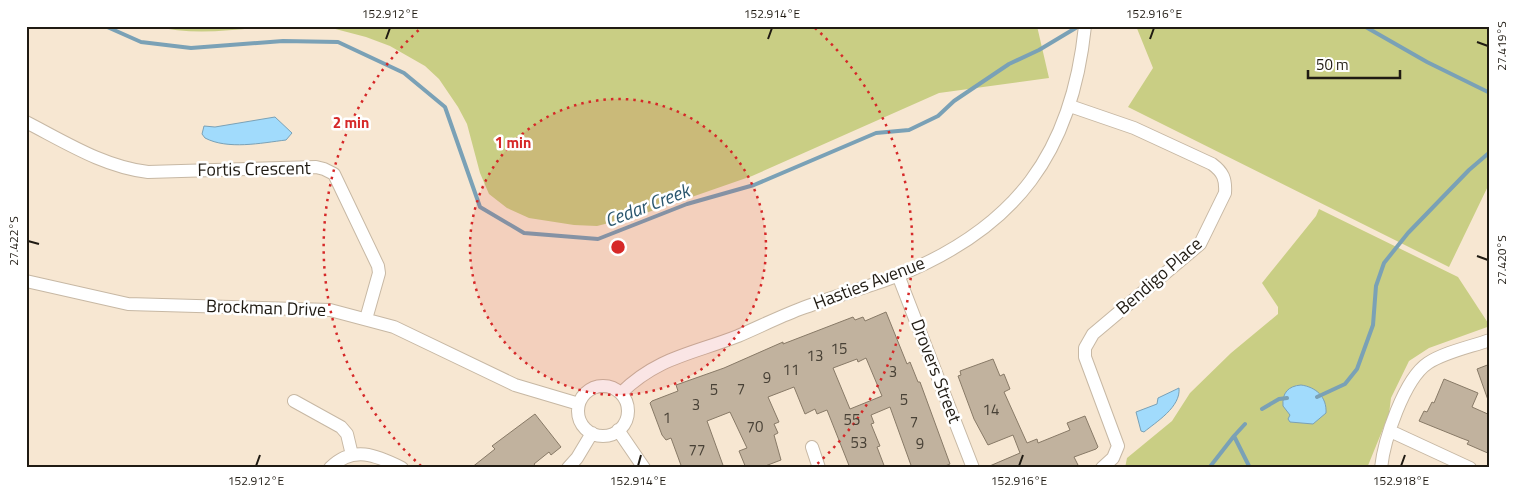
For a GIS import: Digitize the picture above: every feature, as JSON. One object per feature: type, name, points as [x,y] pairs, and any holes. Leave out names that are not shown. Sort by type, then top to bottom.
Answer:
[{"type":"street","name":"Hasties Avenue","points":[[621,393],[640,375],[663,361],[737,336],[799,309],[898,275],[967,240],[1006,210],[1018,198],[1049,155],[1070,106],[1082,55],[1085,26]]},
{"type":"street","name":"Bendigo Place","points":[[1070,106],[1134,128],[1212,164],[1221,171],[1226,184],[1225,193],[1200,244],[1093,334],[1087,342],[1085,357],[1118,446],[1113,458],[1102,468]]},
{"type":"street","name":"Fortis Crescent","points":[[26,122],[102,160],[130,170],[148,172],[316,167],[329,172],[338,180],[378,266],[379,273],[366,319]]},
{"type":"street","name":"Drovers Street","points":[[898,275],[973,468]]},
{"type":"street","name":"Brockman Drive","points":[[26,281],[128,304],[315,308],[366,319],[417,336],[515,385],[579,404]]},
{"type":"street","points":[[1381,468],[1390,431],[1410,383],[1420,369],[1434,359],[1490,340]]},
{"type":"street","points":[[606,386],[621,393],[626,400],[628,417],[618,430],[606,436],[592,433],[580,420],[579,404],[589,390],[606,386]]},
{"type":"street","points":[[294,401],[341,427],[347,434],[352,454]]},
{"type":"street","points":[[618,430],[644,468]]},
{"type":"street","points":[[1390,431],[1470,468]]},
{"type":"street","points":[[568,468],[578,458],[592,433]]},
{"type":"street","points":[[812,447],[819,468]]},
{"type":"street","points":[[330,468],[338,460],[359,453],[380,457],[402,468]]},
{"type":"green space","points":[[153,26],[273,26],[183,31]]},
{"type":"green space","points":[[324,26],[1037,26],[1049,78],[939,93],[752,176],[640,215],[597,226],[574,225],[529,218],[507,208],[489,194],[480,173],[467,124],[439,79],[425,66],[390,46],[366,37]]},
{"type":"green space","points":[[1136,26],[1490,26],[1490,182],[1449,267],[1128,107],[1153,68]]},
{"type":"green space","points":[[1319,209],[1458,277],[1490,326],[1429,348],[1409,361],[1391,398],[1389,414],[1367,468],[1125,468],[1127,458],[1172,421],[1190,393],[1231,353],[1278,314],[1278,307],[1262,283],[1316,216]]},
{"type":"water","points":[[275,117],[292,133],[286,140],[234,145],[214,142],[205,138],[202,134],[204,126],[215,127]]},
{"type":"water","points":[[1301,385],[1316,391],[1325,402],[1326,413],[1313,424],[1290,422],[1288,419],[1290,415],[1283,406],[1287,391]]},
{"type":"water","points":[[1179,388],[1179,395],[1172,408],[1144,432],[1141,431],[1136,412],[1157,404],[1158,398]]},
{"type":"building","points":[[886,312],[907,364],[910,362],[918,382],[920,382],[950,464],[940,468],[912,468],[890,407],[871,415],[874,423],[871,424],[880,446],[877,447],[885,468],[850,468],[827,410],[817,414],[815,409],[805,414],[794,387],[768,397],[779,422],[774,424],[778,433],[774,435],[781,460],[760,468],[746,468],[739,451],[747,448],[730,412],[707,421],[724,468],[682,468],[671,438],[666,440],[662,435],[650,403],[652,401],[678,391],[676,385],[724,368],[783,342],[783,344],[853,317],[855,320],[863,317],[865,321]],"holes":[[[866,358],[882,396],[850,409],[833,368],[857,359],[858,362]]]},
{"type":"building","points":[[993,359],[1000,376],[1004,374],[1010,389],[1004,392],[1027,443],[1037,439],[1038,443],[1070,430],[1067,423],[1085,416],[1098,447],[1074,457],[1078,465],[1071,468],[985,468],[1020,453],[1013,435],[988,445],[974,419],[958,376],[961,375],[960,371]]},
{"type":"building","points":[[1490,364],[1490,400],[1488,400],[1477,369]]},
{"type":"building","points":[[1444,379],[1478,393],[1472,407],[1490,415],[1490,454],[1467,444],[1469,441],[1419,421],[1424,411],[1427,412],[1432,402],[1434,403]]},
{"type":"building","points":[[535,414],[561,447],[551,455],[549,452],[534,464],[537,468],[471,468],[495,449],[492,446]]},
{"type":"waterway","name":"Cedar Creek","points":[[105,26],[141,42],[191,48],[283,41],[338,42],[404,73],[445,107],[480,207],[524,233],[598,239],[687,204],[754,185],[876,133],[909,130],[938,116],[954,101],[1009,64],[1039,50],[1079,26]]},
{"type":"waterway","name":"Cedar Creek","points":[[1364,26],[1427,62],[1490,93]]},
{"type":"waterway","points":[[1317,397],[1345,384],[1357,369],[1373,325],[1376,286],[1384,263],[1408,233],[1469,170],[1490,152]]},
{"type":"waterway","points":[[1262,409],[1279,399],[1287,398]]},
{"type":"waterway","points":[[1245,424],[1234,436],[1250,468]]},
{"type":"waterway","points":[[1209,468],[1234,436]]}]
